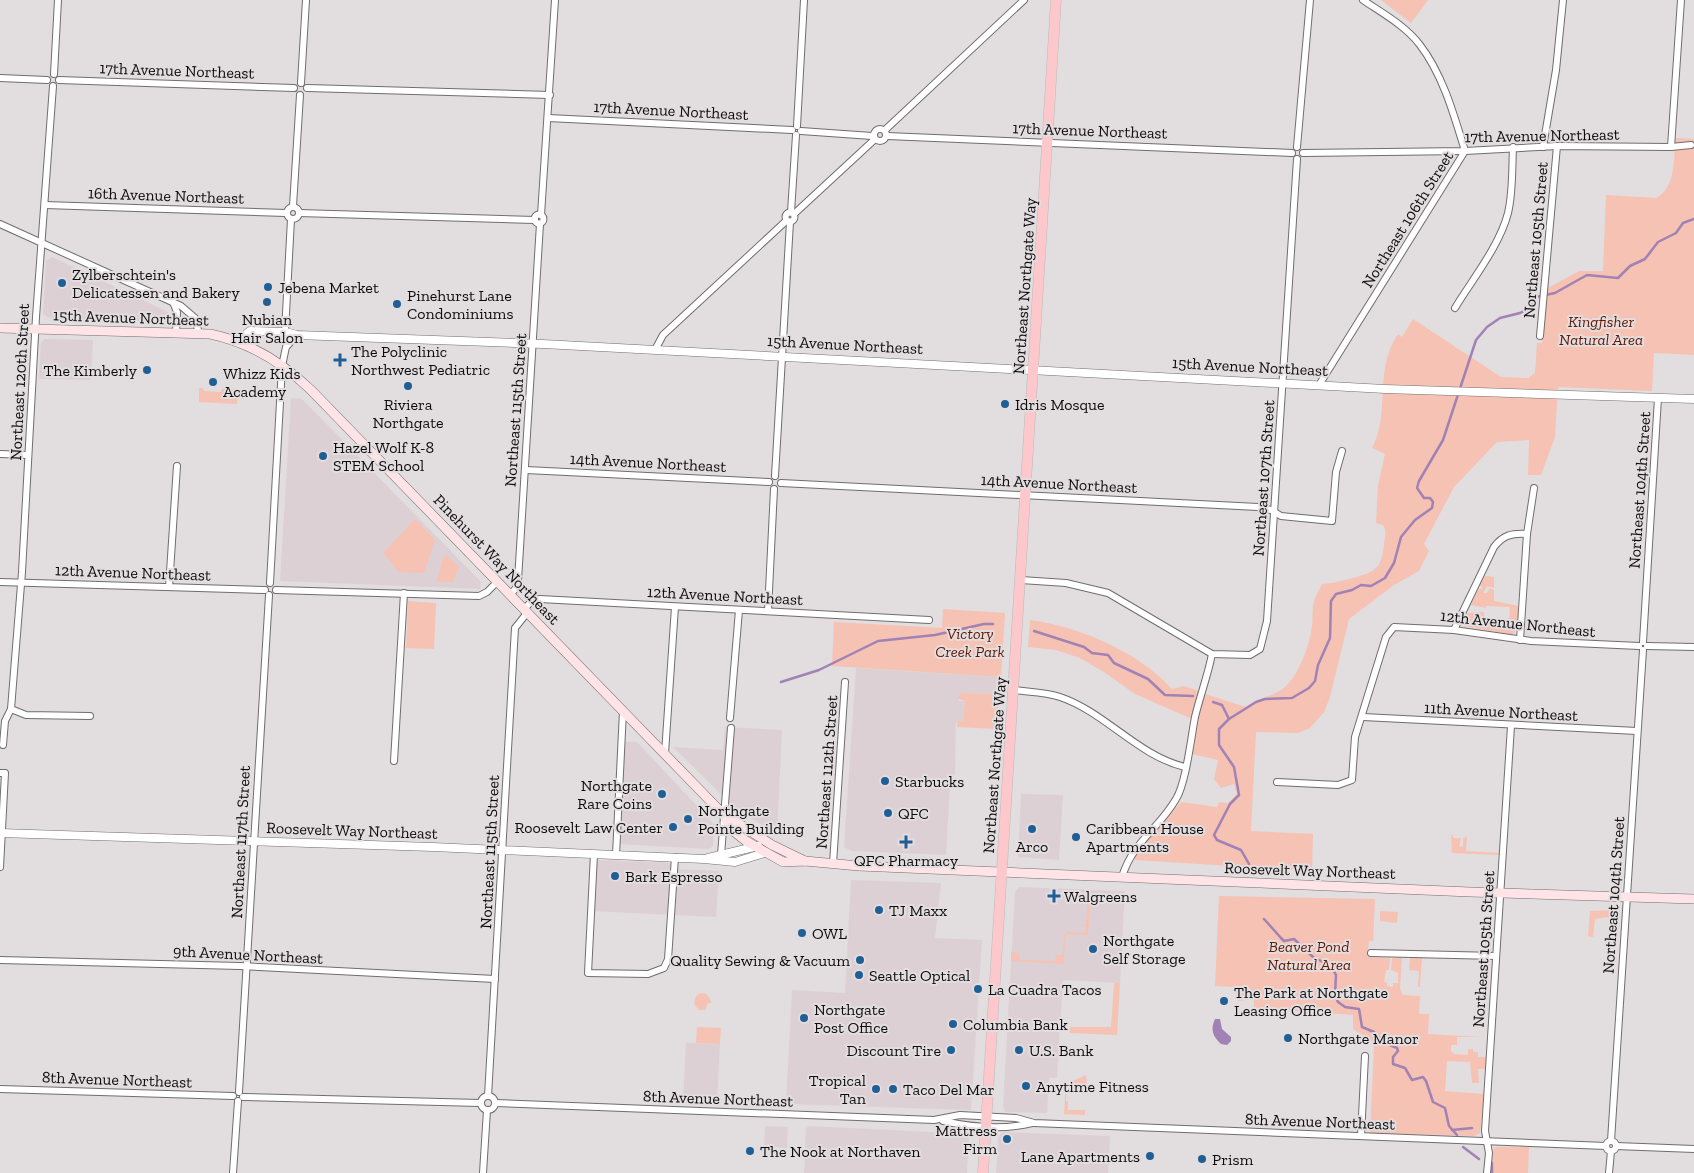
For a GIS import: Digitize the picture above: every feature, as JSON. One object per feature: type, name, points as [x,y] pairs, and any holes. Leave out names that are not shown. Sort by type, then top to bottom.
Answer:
[{"type":"main road","name":"Northeast Northgate Way","points":[[983,1173],[1001,872],[1022,580],[1056,0]]},
{"type":"main road","name":"15th Avenue Northeast","points":[[0,328],[199,334],[236,342]]},
{"type":"main road","name":"Pinehurst Way Northeast","points":[[236,342],[282,366],[311,390],[723,814],[772,845]]},
{"type":"main road","name":"Pinehurst Way Northeast","points":[[723,814],[732,830],[753,847]]},
{"type":"main road","name":"Roosevelt Way Northeast","points":[[772,845],[805,861]]},
{"type":"main road","name":"Roosevelt Way Northeast","points":[[753,847],[783,862],[805,861],[1001,872],[1694,899]]},
{"type":"street","points":[[0,78],[48,80],[53,86],[57,85],[59,80],[54,74],[58,0]]},
{"type":"street","points":[[300,95],[295,92],[294,88],[301,82],[306,0]]},
{"type":"street","points":[[299,213],[537,222],[537,216],[541,215],[555,0]]},
{"type":"street","points":[[654,350],[663,335],[788,221],[794,219],[792,213],[804,0]]},
{"type":"street","points":[[792,213],[873,138],[877,131],[886,133],[1024,0]]},
{"type":"street","points":[[1297,148],[1303,153],[1301,158],[1297,159],[1293,158],[1292,153],[1297,148],[1310,0]]},
{"type":"street","name":"Northeast 106th Street","points":[[1319,385],[1465,151],[1437,73],[1420,44],[1389,18],[1363,0]]},
{"type":"street","name":"Northeast 105th Street","points":[[1543,147],[1556,70],[1562,0]]},
{"type":"street","points":[[1671,147],[1681,0]]},
{"type":"street","points":[[48,80],[49,76],[54,74]]},
{"type":"street","name":"17th Avenue Northeast","points":[[59,80],[294,88]]},
{"type":"street","points":[[301,82],[307,88],[550,96]]},
{"type":"street","name":"Northeast 120th Street","points":[[3,745],[4,721],[11,709],[21,582],[53,86]]},
{"type":"street","points":[[300,95],[304,94],[307,88]]},
{"type":"street","points":[[293,206],[300,95]]},
{"type":"street","name":"17th Avenue Northeast","points":[[548,118],[796,131],[873,138]]},
{"type":"street","name":"17th Avenue Northeast","points":[[886,133],[1292,153]]},
{"type":"street","name":"17th Avenue Northeast","points":[[1303,153],[1465,151],[1557,146],[1671,147],[1691,145]]},
{"type":"street","name":"Northeast 105th Street","points":[[1540,336],[1557,146]]},
{"type":"street","points":[[1455,308],[1497,239],[1506,220],[1510,200],[1514,147]]},
{"type":"street","name":"Northeast 107th Street","points":[[1212,654],[1250,655],[1260,648],[1266,631],[1297,159]]},
{"type":"street","name":"16th Avenue Northeast","points":[[45,205],[286,213]]},
{"type":"street","points":[[293,206],[297,208],[299,213]]},
{"type":"street","points":[[285,332],[291,219],[286,213],[289,207],[293,206]]},
{"type":"street","points":[[291,219],[297,217],[299,213]]},
{"type":"street","points":[[775,476],[783,356],[788,221]]},
{"type":"street","name":"Northeast 115th Street","points":[[510,595],[518,582],[533,344],[537,222]]},
{"type":"street","points":[[0,224],[173,302],[189,311],[195,318],[199,334]]},
{"type":"street","points":[[173,302],[177,312],[176,333]]},
{"type":"street","name":"15th Avenue Northeast","points":[[236,342],[250,330],[285,332],[297,335],[783,356],[1385,389],[1584,397],[1694,399]]},
{"type":"street","points":[[297,335],[286,347],[282,366],[270,583],[266,586],[267,592],[272,594],[276,590],[482,596],[497,582]]},
{"type":"street","name":"Northeast 104th Street","points":[[1610,1173],[1658,398]]},
{"type":"street","name":"14th Avenue Northeast","points":[[781,483],[1258,507],[1280,516],[1332,521],[1336,472],[1342,451]]},
{"type":"street","points":[[0,454],[28,455]]},
{"type":"street","points":[[169,587],[177,466]]},
{"type":"street","name":"14th Avenue Northeast","points":[[526,470],[769,482]]},
{"type":"street","points":[[774,489],[770,487],[769,482],[775,476]]},
{"type":"street","points":[[774,489],[779,488],[781,483],[780,478],[775,476]]},
{"type":"street","points":[[1520,640],[1527,534],[1534,488]]},
{"type":"street","points":[[768,611],[774,489]]},
{"type":"street","points":[[1454,630],[1500,538],[1509,534],[1527,534]]},
{"type":"street","points":[[1022,580],[1076,585],[1108,593],[1212,654],[1176,800],[1136,847],[1122,877]]},
{"type":"street","name":"12th Avenue Northeast","points":[[0,582],[267,592]]},
{"type":"street","points":[[270,583],[274,585],[276,590]]},
{"type":"street","name":"Northeast 117th Street","points":[[234,1173],[267,592]]},
{"type":"street","points":[[394,761],[404,593]]},
{"type":"street","name":"12th Avenue Northeast","points":[[526,611],[533,600],[540,599],[929,620]]},
{"type":"street","points":[[665,753],[675,607]]},
{"type":"street","points":[[730,718],[739,610]]},
{"type":"street","name":"Northeast 115th Street","points":[[488,1096],[515,628],[526,611]]},
{"type":"street","name":"12th Avenue Northeast","points":[[1363,716],[1386,637],[1394,627],[1454,630],[1520,640],[1694,647]]},
{"type":"street","name":"Northeast 112th Street","points":[[834,864],[845,682]]},
{"type":"street","points":[[1014,690],[1055,695],[1067,700],[1164,760],[1185,767]]},
{"type":"street","points":[[11,709],[26,715],[90,716]]},
{"type":"street","points":[[616,855],[623,711]]},
{"type":"street","points":[[1278,782],[1338,785],[1352,780],[1354,743],[1363,716]]},
{"type":"street","name":"11th Avenue Northeast","points":[[1363,716],[1511,726],[1637,731]]},
{"type":"street","name":"Northeast 105th Street","points":[[1487,1173],[1488,1141],[1486,1130],[1511,726]]},
{"type":"street","points":[[721,855],[731,728]]},
{"type":"street","points":[[0,867],[2,773]]},
{"type":"street","name":"Roosevelt Way Northeast","points":[[1,833],[503,850],[675,857],[729,862],[764,853]]},
{"type":"street","name":"Roosevelt Way Northeast","points":[[704,859],[753,847],[772,845]]},
{"type":"street","points":[[594,854],[588,973],[648,974],[661,970],[666,965],[675,857]]},
{"type":"street","points":[[1371,954],[1496,956]]},
{"type":"street","name":"9th Avenue Northeast","points":[[0,960],[495,979]]},
{"type":"street","points":[[1361,1136],[1365,1056]]},
{"type":"street","name":"8th Avenue Northeast","points":[[0,1089],[480,1103]]},
{"type":"street","points":[[488,1096],[493,1098],[495,1104],[492,1109],[487,1110],[483,1109],[480,1103],[484,1097],[488,1096]]},
{"type":"street","name":"8th Avenue Northeast","points":[[495,1104],[939,1120],[960,1116],[986,1121],[1016,1118],[1034,1123],[1694,1149]]},
{"type":"street","points":[[483,1173],[487,1110]]},
{"type":"shaded area","points":[[52,257],[166,311],[173,317],[173,322],[49,318],[43,314],[46,261]]},
{"type":"shaded area","points":[[44,339],[93,340],[91,380],[39,379],[41,343]]},
{"type":"shaded area","name":"Hazel Wolf K-8 STEM School","points":[[291,398],[302,399],[481,582],[480,589],[280,581]]},
{"type":"shaded area","points":[[856,668],[1001,677],[999,694],[964,693],[958,697],[959,701],[965,701],[963,721],[956,723],[955,773],[950,782],[946,855],[852,851],[844,847]]},
{"type":"shaded area","points":[[725,727],[782,730],[777,834],[738,811],[673,747],[723,750]]},
{"type":"shaded area","points":[[624,742],[637,742],[714,824],[713,846],[709,849],[619,844]]},
{"type":"shaded area","points":[[1021,794],[1063,795],[1059,860],[1018,857]]},
{"type":"shaded area","points":[[594,860],[674,863],[674,869],[719,871],[716,917],[591,911]]},
{"type":"shaded area","points":[[851,880],[941,883],[935,938],[982,940],[971,1110],[786,1104],[792,990],[845,993]]},
{"type":"shaded area","points":[[1019,887],[1125,891],[1120,983],[1063,980],[1057,1078],[1049,1078],[1047,1113],[1005,1112],[1003,1106],[1015,892]]},
{"type":"shaded area","points":[[1215,1019],[1220,1019],[1222,1029],[1231,1037],[1231,1041],[1227,1045],[1221,1044],[1214,1036],[1213,1026]]},
{"type":"shaded area","points":[[686,1043],[720,1044],[717,1101],[683,1100]]},
{"type":"shaded area","points":[[765,1126],[788,1127],[787,1148],[764,1146]]},
{"type":"shaded area","points":[[810,1126],[969,1134],[967,1173],[804,1173],[806,1128]]},
{"type":"shaded area","points":[[1002,1132],[1110,1136],[1108,1173],[996,1173],[998,1138]]},
{"type":"green space","points":[[1381,0],[1428,0],[1411,23]]},
{"type":"green space","name":"Kingfisher Natural Area","points":[[1675,138],[1694,139],[1694,355],[1654,353],[1652,391],[1558,387],[1555,437],[1541,475],[1528,475],[1529,440],[1497,442],[1454,487],[1424,544],[1429,551],[1419,571],[1394,585],[1349,619],[1330,697],[1324,712],[1310,728],[1298,733],[1256,732],[1251,831],[1313,834],[1312,871],[1135,860],[1135,856],[1181,802],[1217,807],[1219,802],[1228,803],[1237,794],[1234,784],[1221,788],[1214,779],[1218,760],[1192,754],[1201,702],[1205,694],[1246,707],[1284,688],[1294,677],[1304,655],[1312,630],[1315,597],[1322,584],[1364,575],[1378,566],[1380,562],[1385,531],[1383,525],[1376,523],[1378,486],[1385,454],[1372,448],[1378,435],[1381,421],[1386,362],[1390,348],[1398,334],[1402,337],[1413,319],[1501,377],[1528,378],[1535,373],[1537,343],[1542,343],[1546,289],[1579,271],[1603,271],[1606,195],[1656,198],[1663,193],[1671,180],[1673,172]]},
{"type":"green space","points":[[199,388],[203,388],[204,391],[221,392],[222,389],[238,390],[237,404],[199,402]]},
{"type":"green space","points":[[415,519],[435,540],[424,573],[399,572],[383,553]]},
{"type":"green space","points":[[446,555],[459,567],[453,582],[437,582],[442,560]]},
{"type":"green space","points":[[1485,576],[1494,577],[1494,588],[1487,586],[1483,593],[1487,593],[1490,588],[1494,590],[1494,601],[1519,606],[1517,629],[1512,635],[1464,626],[1467,613],[1484,612],[1484,622],[1509,625],[1510,607],[1486,606],[1486,608],[1471,605],[1478,590],[1483,588],[1480,585]]},
{"type":"green space","points":[[408,601],[436,603],[434,649],[406,648]]},
{"type":"green space","name":"Victory Creek Park","points":[[943,609],[1005,613],[1001,677],[832,666],[834,622],[942,628]]},
{"type":"green space","points":[[1030,620],[1068,628],[1107,643],[1143,663],[1172,689],[1184,686],[1199,691],[1192,719],[1135,694],[1080,658],[1056,650],[1028,647]]},
{"type":"green space","points":[[961,693],[999,694],[997,729],[957,727],[958,721],[963,721],[965,701],[957,698]]},
{"type":"green space","points":[[1469,834],[1453,835],[1453,838],[1461,838],[1459,846],[1463,847],[1463,839],[1467,836],[1466,851],[1499,853],[1499,855],[1452,853],[1451,835]]},
{"type":"green space","points":[[1082,890],[1091,890],[1088,935],[1065,934],[1067,932],[1086,933],[1086,926],[1079,926],[1086,925],[1088,894],[1083,893]]},
{"type":"green space","name":"Beaver Pond Natural Area","points":[[1219,896],[1375,899],[1373,941],[1369,941],[1367,957],[1390,958],[1389,970],[1386,970],[1384,982],[1387,983],[1387,986],[1393,987],[1393,983],[1398,983],[1398,973],[1391,970],[1392,958],[1402,958],[1400,989],[1403,995],[1420,996],[1419,1014],[1429,1014],[1428,1034],[1481,1037],[1457,1037],[1457,1045],[1451,1045],[1451,1051],[1454,1054],[1468,1055],[1468,1049],[1473,1049],[1473,1052],[1478,1052],[1478,1057],[1486,1057],[1485,1069],[1478,1069],[1479,1083],[1472,1083],[1470,1062],[1447,1061],[1445,1091],[1484,1094],[1480,1133],[1474,1136],[1370,1133],[1374,1047],[1371,1040],[1353,1029],[1353,1015],[1254,1008],[1254,999],[1238,1001],[1235,987],[1215,986]]},
{"type":"green space","points":[[1616,910],[1616,920],[1606,917],[1595,919],[1593,937],[1588,936],[1590,911]]},
{"type":"green space","points":[[1380,911],[1398,912],[1397,923],[1380,921]]},
{"type":"green space","points":[[1065,934],[1064,964],[1011,961],[1011,952],[1019,953],[1020,960],[1055,961],[1056,955],[1063,955]]},
{"type":"green space","points":[[1410,958],[1422,958],[1420,987],[1418,987],[1419,971],[1409,970]]},
{"type":"green space","points":[[1114,983],[1120,983],[1117,1035],[1070,1033],[1070,1027],[1111,1027]]},
{"type":"green space","points":[[701,993],[707,995],[711,1001],[705,1010],[699,1010],[694,1004],[696,996]]},
{"type":"green space","points":[[697,1027],[721,1028],[720,1044],[696,1043]]},
{"type":"green space","points":[[1086,1075],[1087,1089],[1086,1086],[1067,1084],[1066,1101],[1068,1101],[1068,1110],[1085,1110],[1085,1115],[1064,1114],[1066,1084]]},
{"type":"green space","points":[[1495,1147],[1529,1147],[1528,1173],[1490,1173],[1491,1153]]},
{"type":"waterway","points":[[1249,864],[1241,850],[1217,840],[1214,835],[1230,804],[1239,795],[1234,767],[1219,745],[1219,729],[1229,719],[1256,702],[1265,699],[1292,698],[1309,688],[1315,681],[1318,665],[1330,638],[1331,601],[1336,594],[1352,590],[1361,585],[1371,586],[1385,578],[1394,563],[1401,537],[1415,520],[1432,508],[1433,502],[1430,498],[1424,498],[1417,488],[1419,481],[1443,440],[1476,340],[1487,327],[1500,318],[1528,309],[1536,297],[1555,293],[1587,275],[1618,278],[1630,266],[1645,259],[1658,242],[1676,233],[1683,223],[1694,219]]},
{"type":"waterway","points":[[781,682],[819,670],[878,641],[935,635],[984,624],[993,624]]},
{"type":"waterway","points":[[1034,631],[1084,647],[1092,653],[1108,655],[1114,663],[1148,679],[1165,695],[1193,696]]},
{"type":"waterway","points":[[1213,702],[1222,705],[1229,719]]},
{"type":"waterway","points":[[1264,919],[1284,941],[1294,939],[1313,957],[1331,966],[1336,975],[1335,994],[1338,1002],[1345,1007],[1359,1009],[1362,1027],[1374,1032],[1383,1042],[1397,1048],[1398,1051],[1393,1057],[1393,1064],[1405,1068],[1412,1080],[1423,1077],[1433,1102],[1445,1108],[1449,1126],[1457,1135]]},
{"type":"waterway","points":[[1452,1130],[1472,1128]]},
{"type":"waterway","points":[[1463,1147],[1479,1159]]},
{"type":"waterway","points":[[1492,1163],[1492,1173]]},
{"type":"place","name":"Zylberschtein's Delicatessen and Bakery","points":[[62,283]]},
{"type":"place","name":"Jebena Market","points":[[268,287]]},
{"type":"place","name":"Nubian Hair Salon","points":[[267,302]]},
{"type":"place","name":"Pinehurst Lane Condominiums","points":[[397,304]]},
{"type":"place","name":"The Polyclinic Northwest Pediatric","points":[[340,360]]},
{"type":"place","name":"The Kimberly","points":[[147,370]]},
{"type":"place","name":"Whizz Kids Academy","points":[[213,382]]},
{"type":"place","name":"Riviera Northgate","points":[[408,386]]},
{"type":"place","name":"Idris Mosque","points":[[1005,404]]},
{"type":"place","name":"Hazel Wolf K-8 STEM School","points":[[323,456]]},
{"type":"place","name":"Starbucks","points":[[885,781]]},
{"type":"place","name":"Northgate Rare Coins","points":[[662,794]]},
{"type":"place","name":"QFC","points":[[888,813]]},
{"type":"place","name":"Northgate Pointe Building","points":[[688,819]]},
{"type":"place","name":"Roosevelt Law Center","points":[[673,827]]},
{"type":"place","name":"Arco","points":[[1032,829]]},
{"type":"place","name":"Caribbean House Apartments","points":[[1076,837]]},
{"type":"place","name":"QFC Pharmacy","points":[[906,842]]},
{"type":"place","name":"Bark Espresso","points":[[615,876]]},
{"type":"place","name":"Walgreens","points":[[1054,896]]},
{"type":"place","name":"TJ Maxx","points":[[879,910]]},
{"type":"place","name":"OWL","points":[[802,933]]},
{"type":"place","name":"Northgate Self Storage","points":[[1093,949]]},
{"type":"place","name":"Quality Sewing & Vacuum","points":[[860,960]]},
{"type":"place","name":"Seattle Optical","points":[[859,975]]},
{"type":"place","name":"La Cuadra Tacos","points":[[978,989]]},
{"type":"place","name":"The Park at Northgate Leasing Office","points":[[1224,1001]]},
{"type":"place","name":"Northgate Post Office","points":[[804,1018]]},
{"type":"place","name":"Columbia Bank","points":[[953,1024]]},
{"type":"place","name":"Northgate Manor","points":[[1288,1038]]},
{"type":"place","name":"Discount Tire","points":[[951,1050]]},
{"type":"place","name":"U.S. Bank","points":[[1019,1050]]},
{"type":"place","name":"Anytime Fitness","points":[[1026,1086]]},
{"type":"place","name":"Tropical Tan","points":[[876,1089]]},
{"type":"place","name":"Taco Del Mar","points":[[893,1089]]},
{"type":"place","name":"Mattress Firm","points":[[1007,1139]]},
{"type":"place","name":"The Nook at Northaven","points":[[750,1151]]},
{"type":"place","name":"Lane Apartments","points":[[1150,1156]]},
{"type":"place","name":"Prism","points":[[1202,1159]]}]
